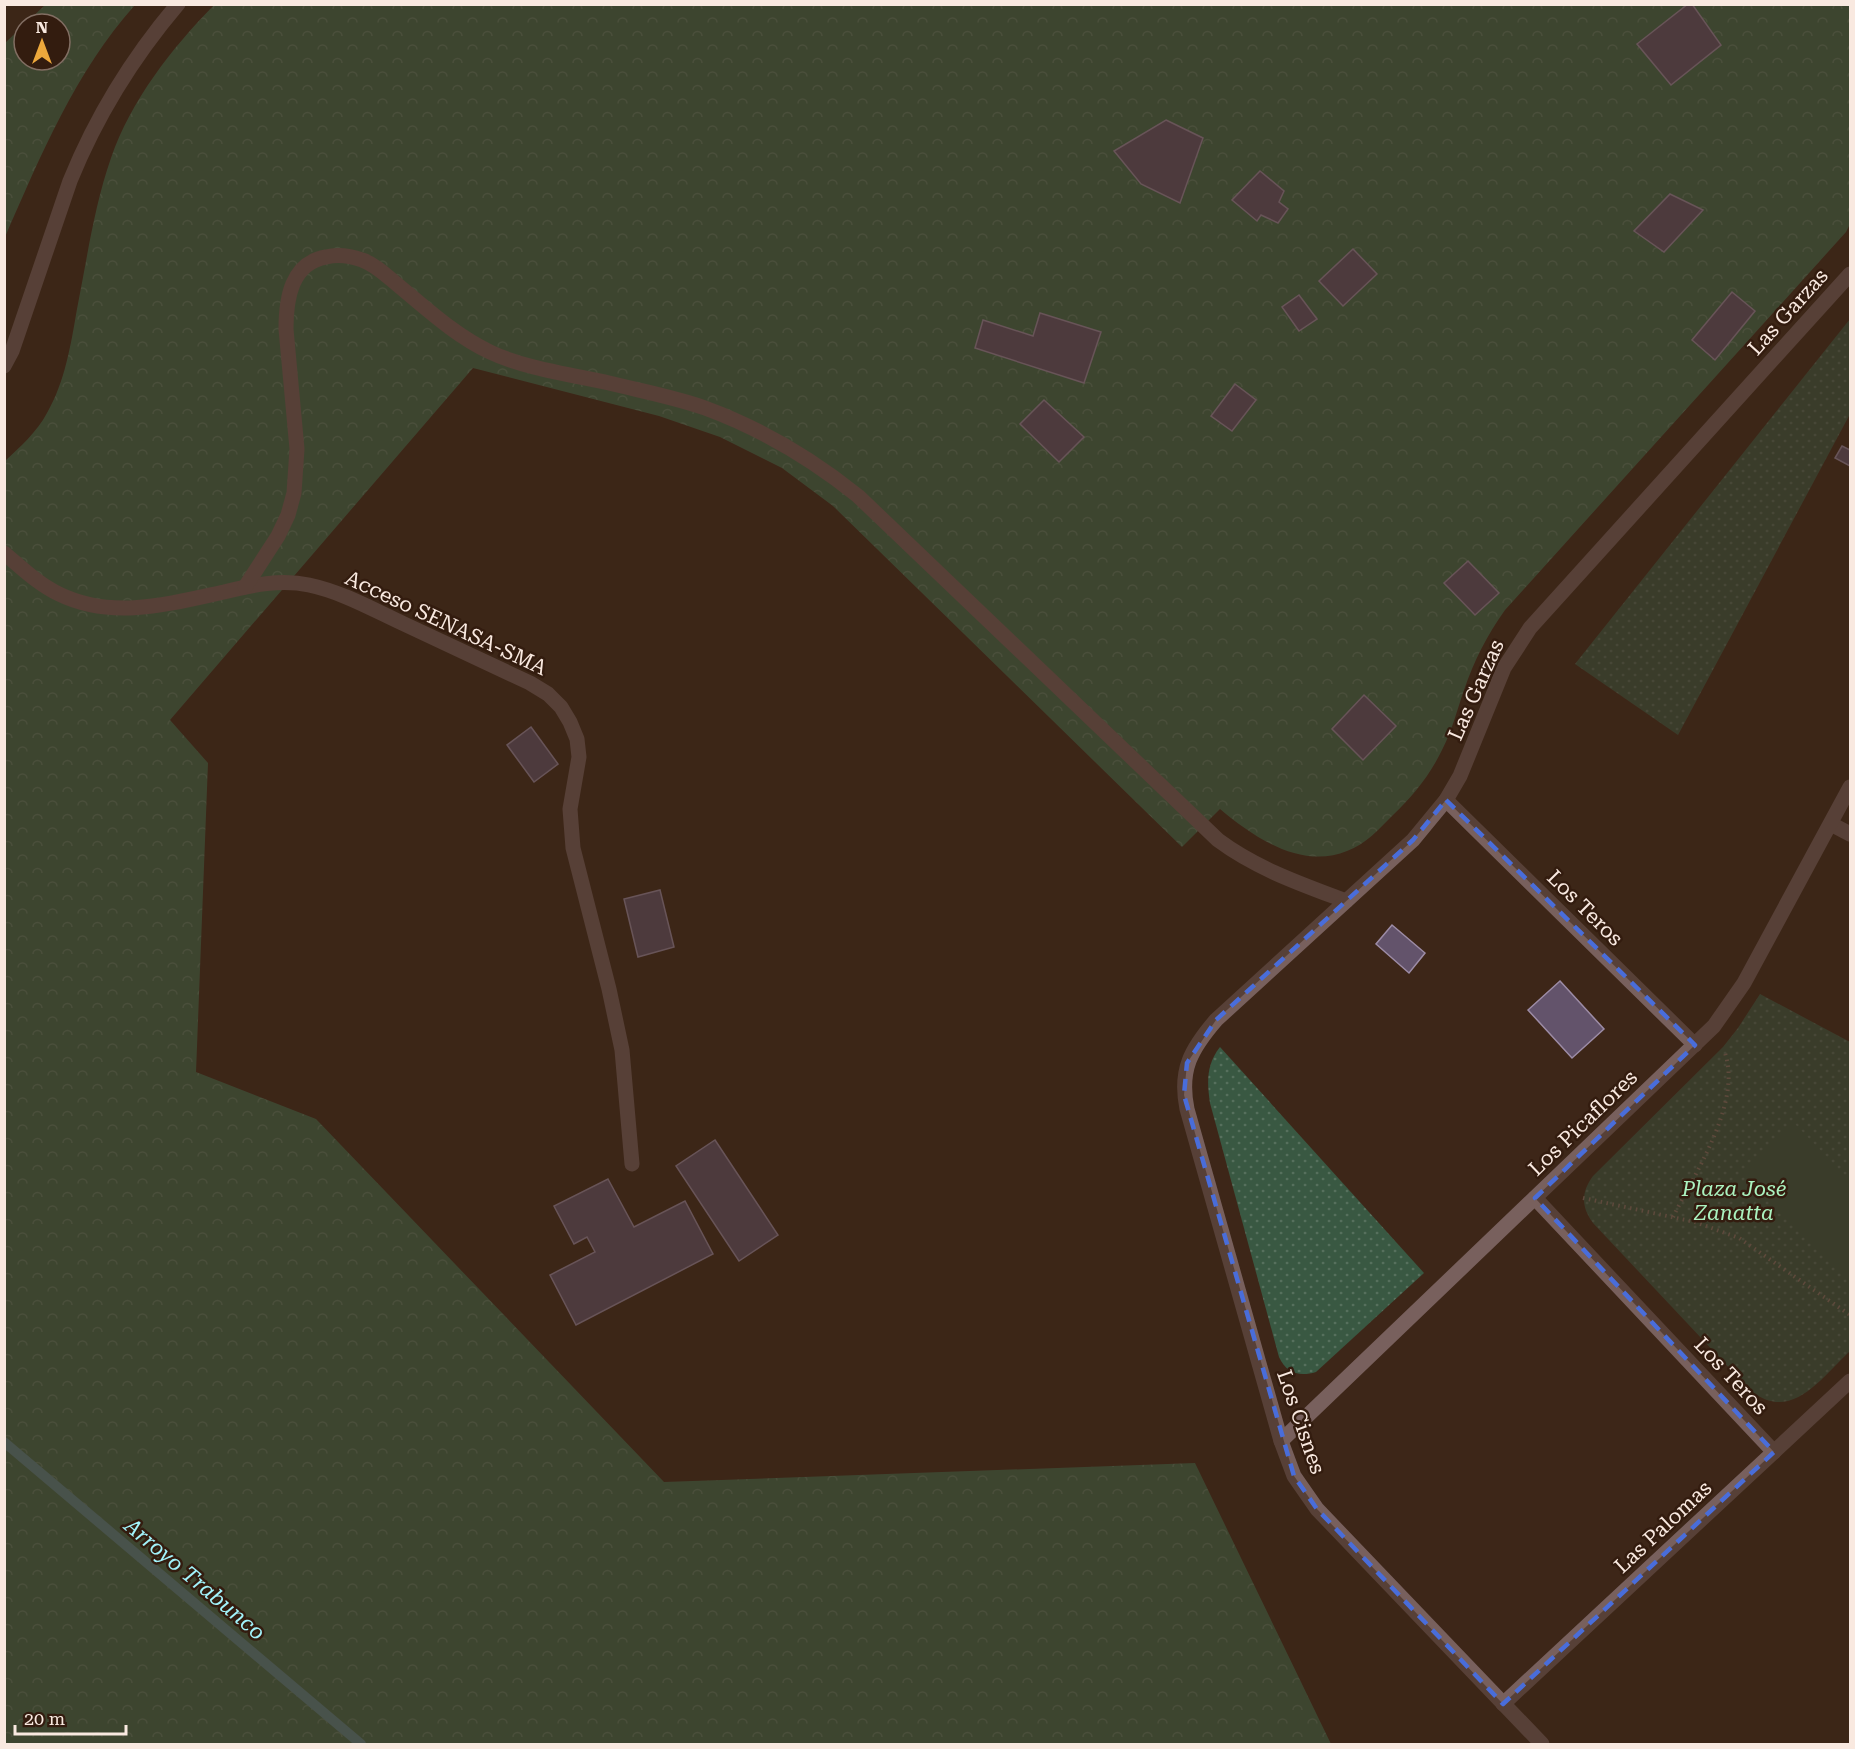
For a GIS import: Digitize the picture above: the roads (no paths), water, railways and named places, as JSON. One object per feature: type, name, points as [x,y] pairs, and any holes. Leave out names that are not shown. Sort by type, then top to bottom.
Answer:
[{"type":"street","points":[[4,366],[12,351],[81,154],[108,104],[144,49],[178,4]]},
{"type":"street","points":[[245,587],[278,536],[288,515],[294,493],[297,449],[286,329],[289,291],[296,276],[308,264],[325,257],[344,256],[363,260],[458,334],[494,354],[703,408],[770,436],[808,459],[858,496],[1218,840],[1240,856],[1261,867],[1346,901]]},
{"type":"street","name":"Las Garzas","points":[[1187,1063],[1194,1048],[1216,1020],[1413,840],[1446,800],[1471,753],[1504,668],[1530,628],[1851,274]]},
{"type":"street","name":"Acceso SENASA-SMA","points":[[4,553],[37,581],[59,594],[83,603],[109,608],[136,609],[245,587],[289,582],[332,591],[530,683],[548,694],[561,707],[577,739],[579,757],[570,809],[573,848],[620,1040],[632,1164]]},
{"type":"street","name":"Los Picaflores","points":[[1281,1441],[1714,1026],[1744,983],[1851,787]]},
{"type":"street","name":"Los Teros","points":[[1446,800],[1695,1046]]},
{"type":"street","points":[[1831,824],[1851,834]]},
{"type":"street","name":"Los Cisnes","points":[[1187,1063],[1184,1079],[1187,1109],[1281,1441],[1294,1476],[1317,1509],[1542,1744]]},
{"type":"street","name":"Los Teros","points":[[1535,1198],[1774,1452]]},
{"type":"street","name":"Las Palomas","points":[[1503,1704],[1851,1381]]},
{"type":"waterway","name":"Arroyo Trabunco","points":[[4,1442],[361,1744]]},
{"type":"park label","name":"Plaza José Zanatta","points":[[1734,1201]]}]
